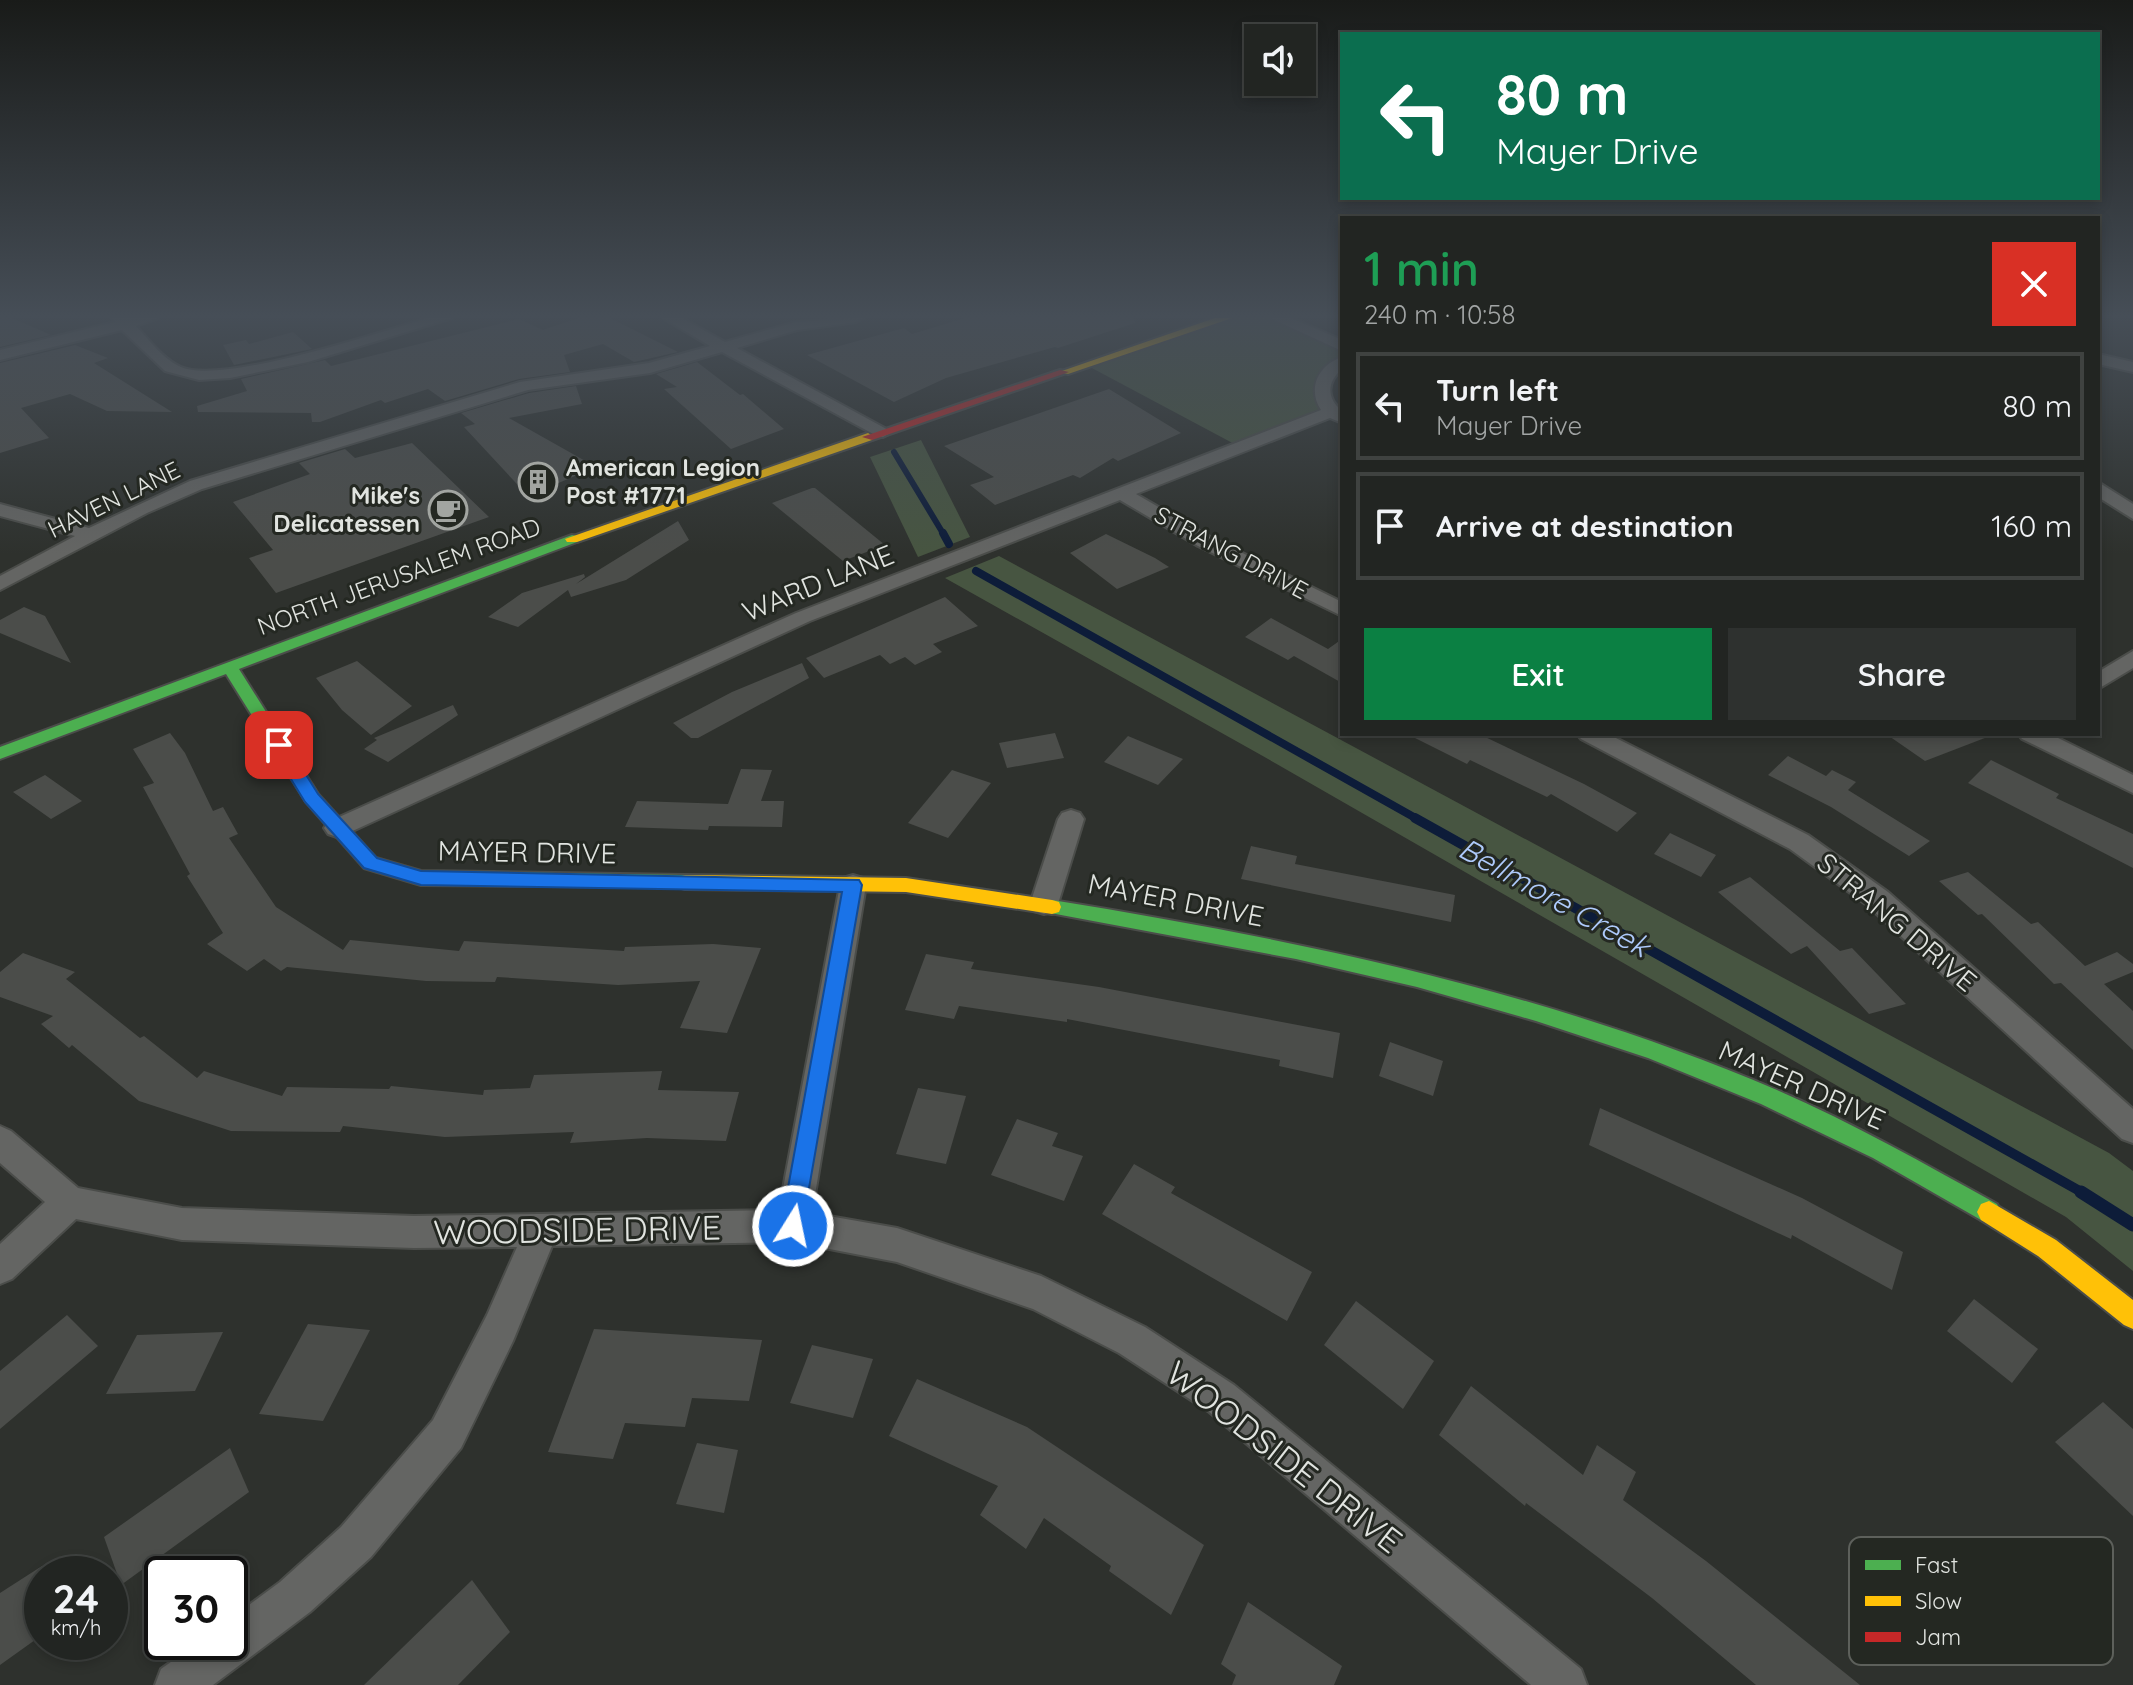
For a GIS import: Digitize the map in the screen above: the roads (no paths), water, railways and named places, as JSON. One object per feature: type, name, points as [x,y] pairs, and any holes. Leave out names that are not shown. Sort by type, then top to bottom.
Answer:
[{"type":"street","name":"HAVEN LANE","points":[[0,584],[140,509],[196,485],[485,397]]},
{"type":"street","points":[[816,397],[883,432]]},
{"type":"street","name":"NORTH JERUSALEM ROAD","points":[[0,753],[551,546],[993,397]]},
{"type":"street","points":[[1321,397],[1336,415]]},
{"type":"street","name":"WARD LANE","points":[[337,828],[803,617],[1336,415]]},
{"type":"street","points":[[2100,489],[2133,513]]},
{"type":"street","name":"STRANG DRIVE","points":[[1122,494],[1205,542],[1340,609]]},
{"type":"street","points":[[0,510],[92,535]]},
{"type":"street","points":[[2100,681],[2133,658]]},
{"type":"street","name":"MAYER DRIVE","points":[[229,666],[312,798],[370,863],[421,878],[906,885],[1161,924],[1382,969],[1505,1001],[1651,1050],[1835,1127],[1941,1182],[2047,1248],[2133,1316]]},
{"type":"street","name":"STRANG DRIVE","points":[[1593,736],[1799,842],[1878,899],[2133,1129]]},
{"type":"street","points":[[2034,736],[2133,785]]},
{"type":"street","points":[[1044,904],[1071,819]]},
{"type":"street","points":[[793,1226],[853,885]]},
{"type":"street","name":"WOODSIDE DRIVE","points":[[0,1141],[70,1202],[182,1224],[414,1232],[793,1226],[897,1245],[1041,1294],[1132,1340],[1221,1398],[1565,1685]]},
{"type":"street","points":[[0,1267],[70,1202]]},
{"type":"street","points":[[177,1685],[295,1597],[356,1542],[447,1434],[500,1328],[541,1232]]},
{"type":"waterway","name":"Bellmore Creek","points":[[894,452],[944,535]]},
{"type":"waterway","name":"Bellmore Creek","points":[[943,533],[949,544]]},
{"type":"waterway","name":"Bellmore Creek","points":[[976,571],[1419,820]]},
{"type":"waterway","name":"Bellmore Creek","points":[[1415,818],[2085,1194]]},
{"type":"waterway","name":"Bellmore Creek","points":[[2081,1192],[2133,1225]]},
{"type":"place","name":"American Legion Post #1771","points":[[538,482]]},
{"type":"place","name":"Mike's Delicatessen","points":[[448,510]]}]
